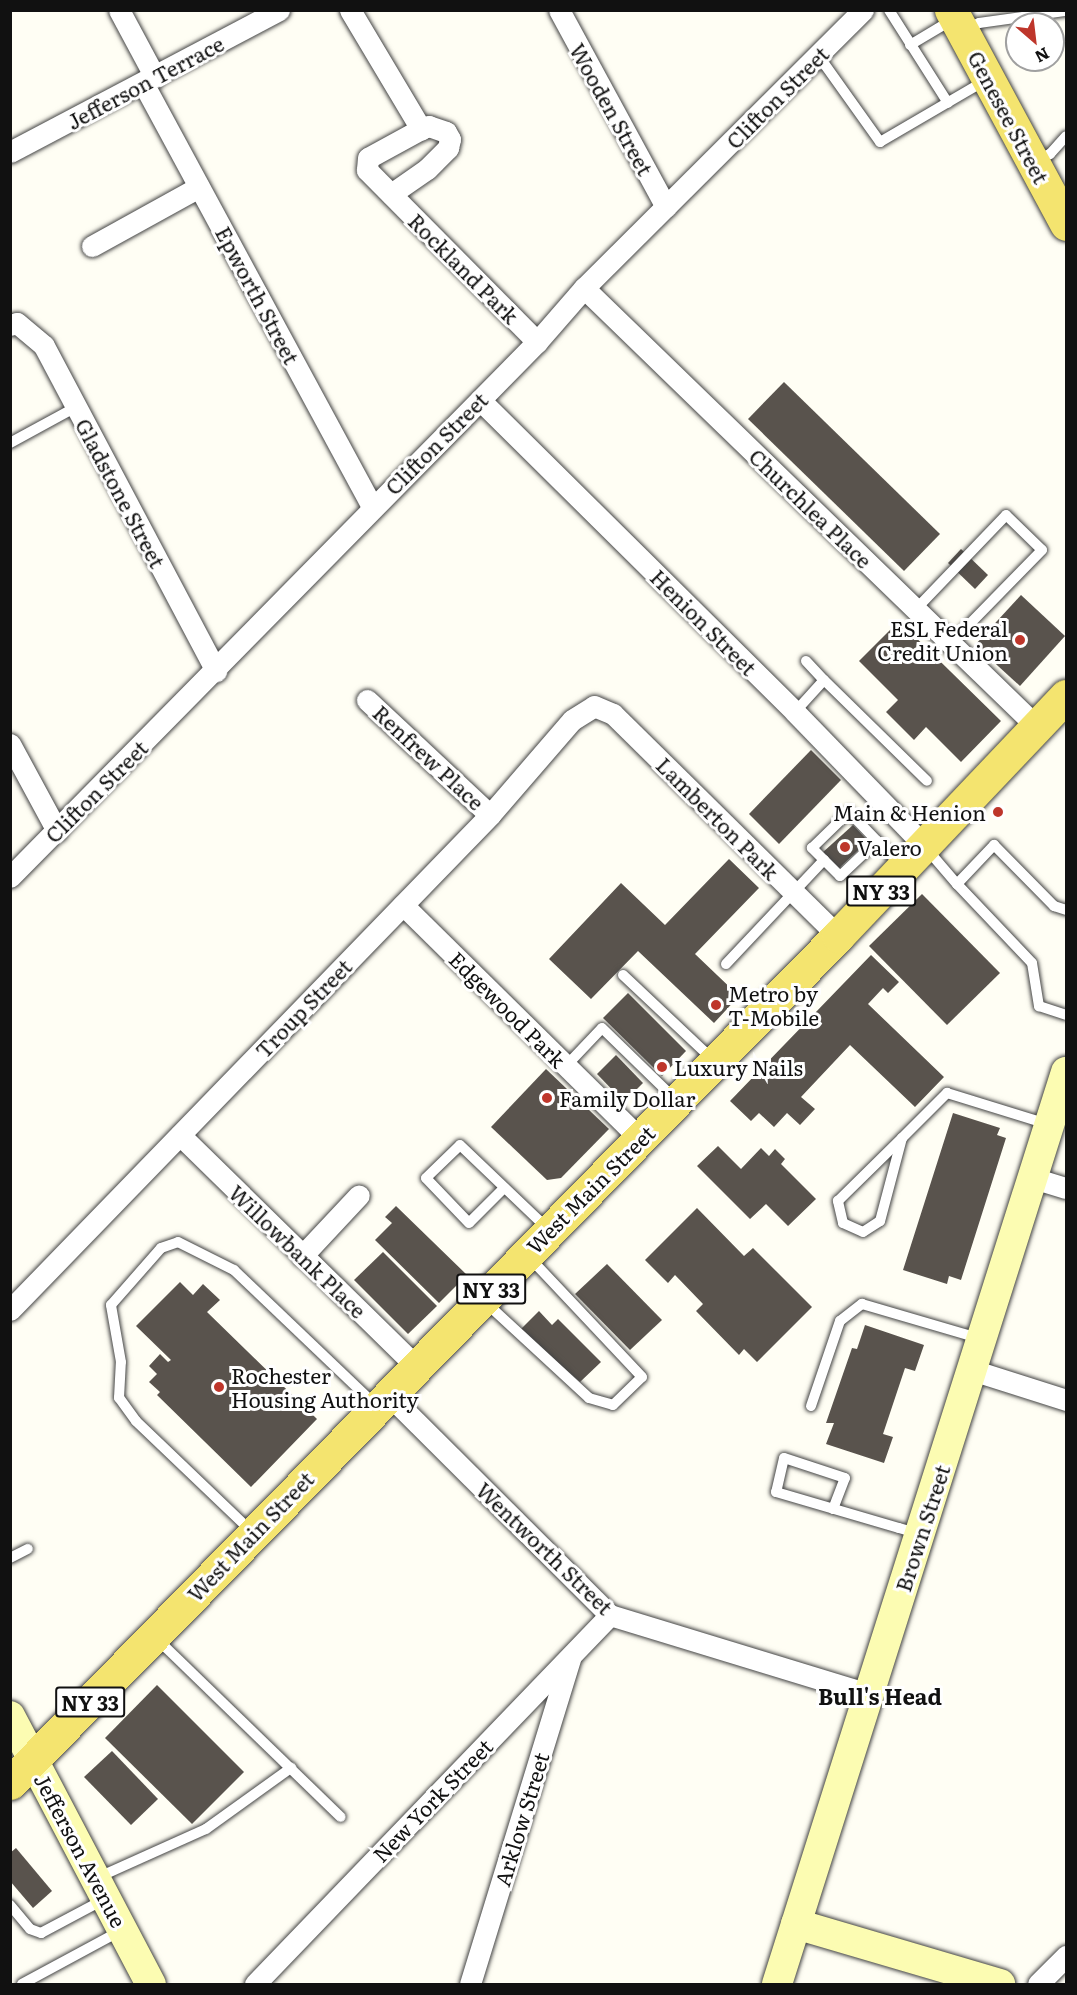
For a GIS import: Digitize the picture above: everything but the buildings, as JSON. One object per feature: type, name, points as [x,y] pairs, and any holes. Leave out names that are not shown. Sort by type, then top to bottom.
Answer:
[{"type":"main road","name":"Genesee Street","points":[[956,20],[1066,224]]},
{"type":"main road","name":"West Main Street","points":[[10,1783],[915,857],[1066,696]]},
{"type":"main road","name":"Brown Street","points":[[777,1984],[1066,1072]]},
{"type":"main road","name":"Jefferson Avenue","points":[[10,1716],[151,1984]]},
{"type":"main road","points":[[796,1924],[1000,1984]]},
{"type":"street","name":"Epworth Street","points":[[119,10],[199,187],[372,507]]},
{"type":"street","name":"Jefferson Terrace","points":[[10,152],[279,10]]},
{"type":"street","points":[[350,10],[421,129]]},
{"type":"street","name":"Wooden Street","points":[[559,10],[666,207]]},
{"type":"street","name":"Clifton Street","points":[[10,877],[216,671],[372,507],[537,342],[584,288],[863,10]]},
{"type":"street","name":"Rockland Park","points":[[391,194],[428,169],[448,148],[450,139],[446,132],[429,126],[421,129],[364,163],[391,194],[537,342]]},
{"type":"street","points":[[92,246],[199,187]]},
{"type":"street","name":"Churchlea Place","points":[[584,288],[1038,728]]},
{"type":"street","name":"Gladstone Street","points":[[14,324],[44,346],[216,671]]},
{"type":"street","name":"Henion Street","points":[[480,400],[795,712],[915,857]]},
{"type":"street","name":"Renfrew Place","points":[[367,700],[490,815]]},
{"type":"street","name":"Troup Street","points":[[10,1310],[490,815],[572,720],[594,706]]},
{"type":"street","name":"Lamberton Park","points":[[594,706],[613,714],[838,936]]},
{"type":"street","points":[[10,744],[57,831]]},
{"type":"street","name":"Edgewood Park","points":[[403,905],[639,1138]]},
{"type":"street","name":"Willowbank Place","points":[[180,1135],[416,1366]]},
{"type":"street","points":[[1033,1178],[1066,1188]]},
{"type":"street","points":[[302,1256],[359,1195]]},
{"type":"street","points":[[972,1370],[1066,1400]]},
{"type":"street","name":"Wentworth Street","points":[[382,1400],[610,1615],[869,1694]]},
{"type":"street","name":"New York Street","points":[[255,1984],[610,1615]]},
{"type":"street","name":"Arklow Street","points":[[470,1984],[571,1654]]},
{"type":"street","points":[[1038,1984],[1066,1956]]},
{"type":"lane","points":[[889,10],[948,103]]},
{"type":"lane","points":[[910,45],[956,20],[979,23],[1066,11]]},
{"type":"lane","points":[[818,55],[880,142],[988,78]]},
{"type":"lane","points":[[1034,162],[1050,154],[1066,136]]},
{"type":"lane","points":[[10,443],[76,407]]},
{"type":"lane","points":[[916,609],[1006,515],[1042,550],[951,643]]},
{"type":"lane","points":[[806,661],[927,781]]},
{"type":"lane","points":[[795,712],[824,680]]},
{"type":"lane","points":[[877,841],[840,876],[812,848],[849,812],[877,841],[915,857],[957,884],[1032,963],[1039,1006],[1066,1015]]},
{"type":"lane","points":[[957,884],[994,845],[1054,906],[1066,910]]},
{"type":"lane","points":[[726,964],[824,860]]},
{"type":"lane","points":[[623,975],[715,1062]]},
{"type":"lane","points":[[566,1066],[602,1028],[676,1101]]},
{"type":"lane","points":[[902,1138],[880,1221],[862,1232],[843,1222],[838,1201],[947,1093],[1050,1125]]},
{"type":"lane","points":[[504,1188],[469,1223],[426,1178],[460,1145],[549,1230]]},
{"type":"lane","points":[[254,1533],[136,1421],[119,1398],[121,1362],[111,1305],[161,1248],[177,1242],[234,1270],[382,1400]]},
{"type":"lane","points":[[481,1299],[589,1398],[613,1405],[642,1377],[525,1254]]},
{"type":"lane","points":[[811,1406],[840,1321],[862,1304],[982,1339]]},
{"type":"lane","points":[[834,1509],[845,1478],[784,1458],[776,1492],[834,1509],[920,1534]]},
{"type":"lane","points":[[10,1557],[28,1549]]},
{"type":"lane","points":[[154,1636],[341,1817]]},
{"type":"lane","points":[[10,1905],[30,1929],[42,1932],[101,1889],[206,1829],[291,1768]]},
{"type":"lane","points":[[22,1984],[122,1930]]},
{"type":"place","name":"ESL Federal Credit Union","points":[[1020,640]]},
{"type":"place","name":"Main & Henion","points":[[998,812]]},
{"type":"place","name":"Valero","points":[[845,847]]},
{"type":"place","name":"Metro by T-Mobile","points":[[716,1005]]},
{"type":"place","name":"Luxury Nails","points":[[662,1067]]},
{"type":"place","name":"Family Dollar","points":[[547,1098]]},
{"type":"place","name":"Rochester Housing Authority","points":[[219,1387]]},
{"type":"district","name":"Bull's Head","points":[[880,1696]]}]
